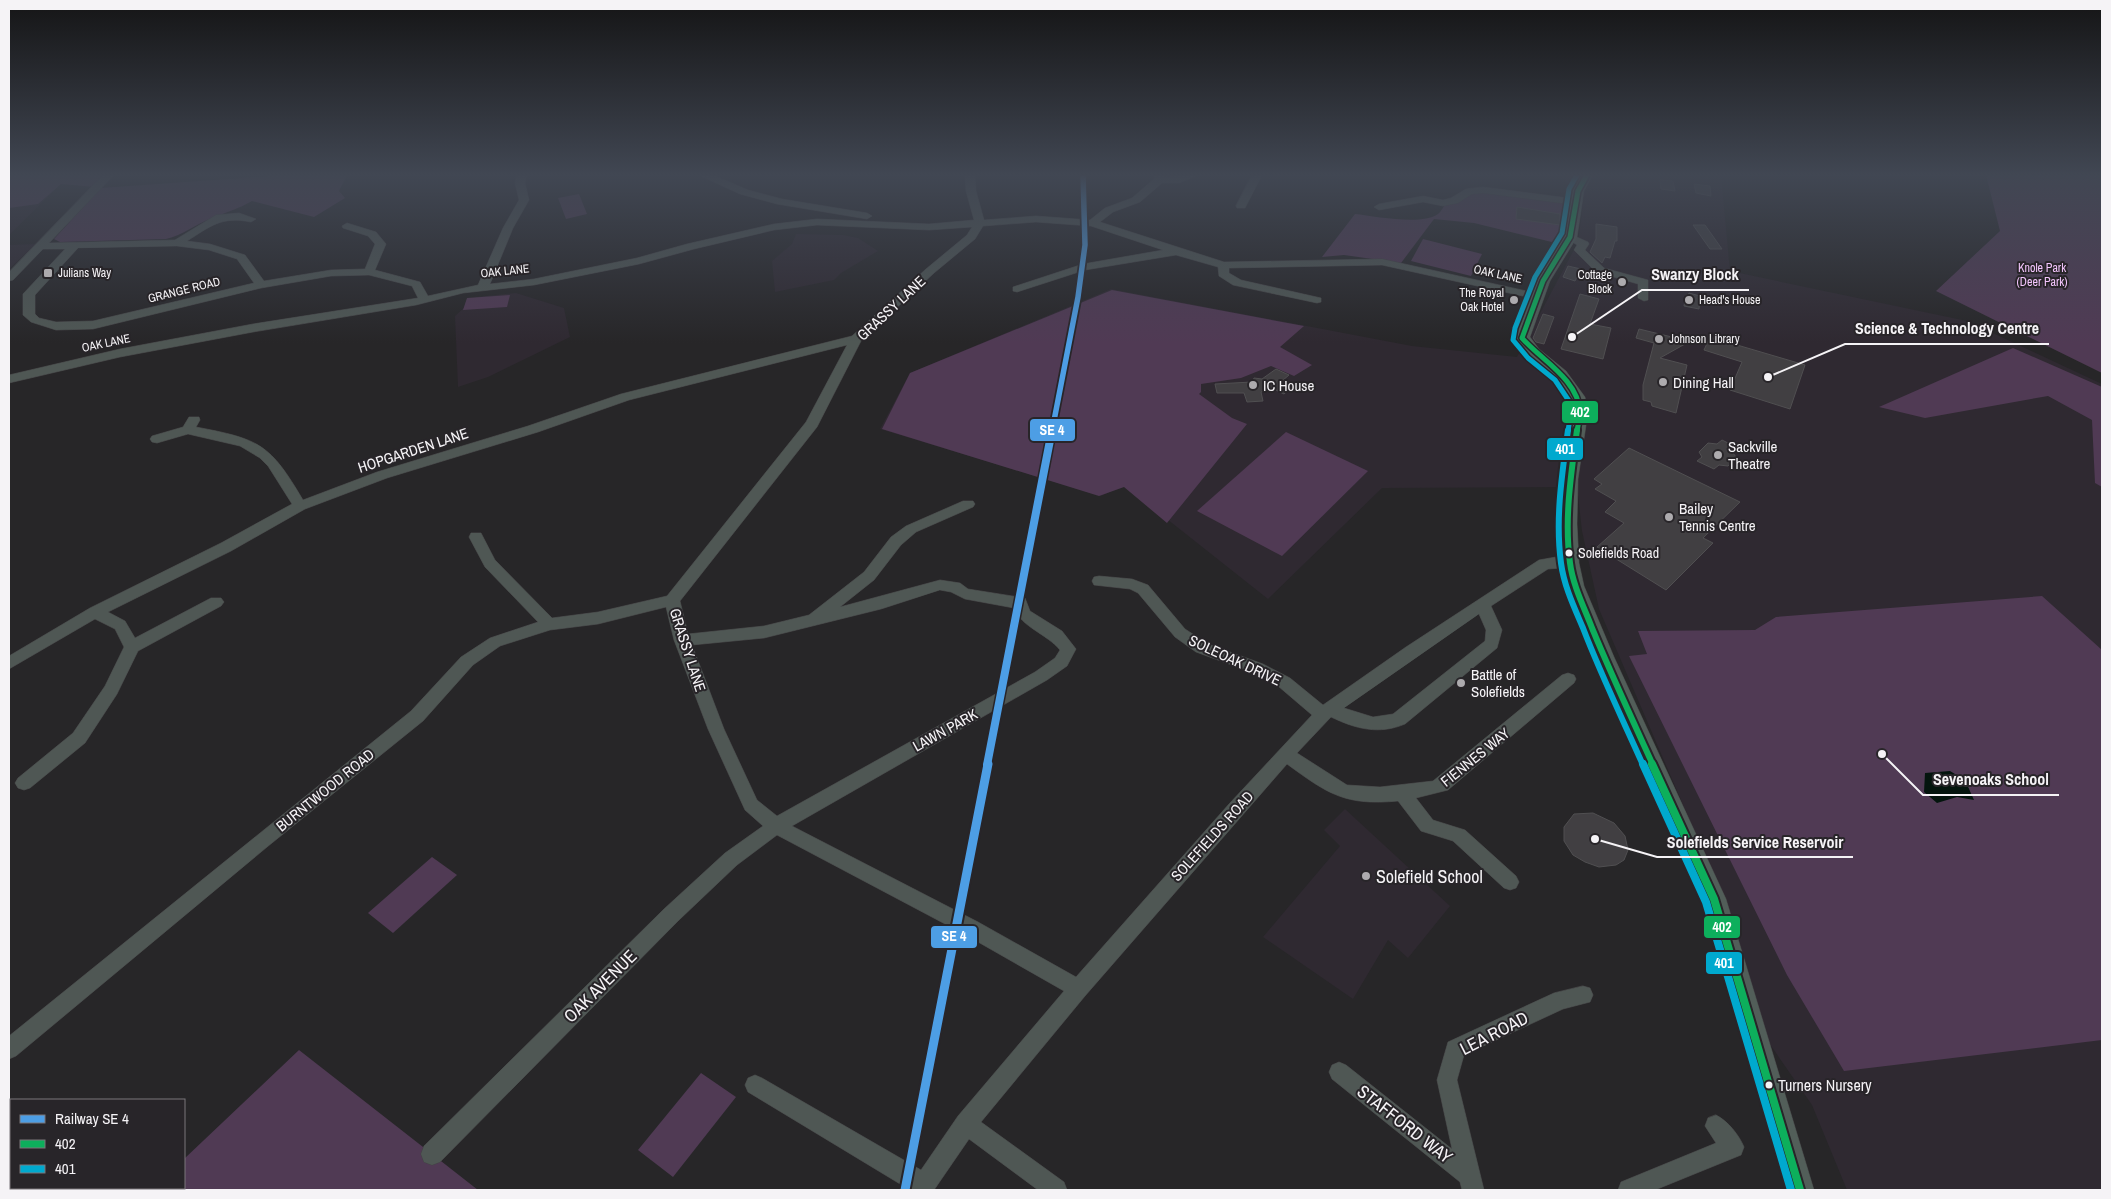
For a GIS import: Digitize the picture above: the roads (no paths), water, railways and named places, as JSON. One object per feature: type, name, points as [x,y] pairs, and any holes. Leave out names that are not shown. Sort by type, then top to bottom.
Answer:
[{"type":"main road","points":[[1572,231],[1536,296],[1522,338],[1527,346],[1571,386],[1577,397],[1580,412],[1570,479],[1568,524],[1570,563],[1575,586],[1601,650],[1714,899],[1800,1190]]},
{"type":"street","points":[[9,278],[56,231]]},
{"type":"street","points":[[177,243],[196,231]]},
{"type":"street","points":[[362,231],[372,234],[381,244],[369,272]]},
{"type":"street","points":[[483,287],[507,231]]},
{"type":"street","name":"OAK LANE","points":[[10,372],[483,287],[534,282],[639,261],[691,246],[757,231]]},
{"type":"street","name":"GRASSY LANE","points":[[975,231],[971,237],[917,282],[856,339],[812,424],[672,600],[682,640],[716,729],[751,805],[776,826],[971,928],[1078,989]]},
{"type":"street","name":"OAK LANE","points":[[1116,231],[1224,265],[1382,262],[1536,296]]},
{"type":"street","points":[[1570,237],[1584,244],[1580,250],[1600,270],[1644,282],[1644,298]]},
{"type":"street","points":[[42,246],[177,243],[210,247],[241,257],[261,285]]},
{"type":"street","name":"GRANGE ROAD","points":[[74,246],[29,294],[27,309],[29,315],[36,320],[56,326],[93,325],[261,285],[315,275],[369,272],[416,284],[424,299]]},
{"type":"street","points":[[1017,289],[1083,267],[1175,251]]},
{"type":"street","points":[[1224,265],[1223,274],[1227,279],[1237,284],[1317,300]]},
{"type":"street","name":"HOPGARDEN LANE","points":[[9,663],[94,612],[226,547],[300,506],[382,475],[533,429],[625,397],[856,339]]},
{"type":"street","points":[[156,439],[191,425],[250,445],[273,462],[300,506]]},
{"type":"street","points":[[682,640],[764,632],[814,619],[869,576],[896,541],[911,529],[968,504]]},
{"type":"street","points":[[476,537],[490,563],[549,624]]},
{"type":"street","name":"SOLEFIELDS ROAD","points":[[922,1187],[966,1124],[1078,989],[1286,754],[1327,712],[1408,654],[1544,564],[1556,562],[1570,563]]},
{"type":"street","name":"SOLEOAK DRIVE","points":[[1099,580],[1132,584],[1143,589],[1180,633],[1202,648],[1257,668],[1284,682],[1327,712],[1348,719],[1366,722],[1393,722],[1399,719],[1492,644],[1494,630],[1483,606]]},
{"type":"street","name":"LAWN PARK","points":[[776,826],[1041,676],[1061,662],[1068,649],[1057,635],[1024,614],[1020,602],[1004,602],[988,596],[965,594],[955,587],[940,585],[881,603],[814,619]]},
{"type":"street","name":"BURNTWOOD ROAD","points":[[9,1049],[417,716],[467,660],[495,642],[549,624],[598,618],[672,600]]},
{"type":"street","points":[[24,783],[79,738],[111,690],[132,647],[216,602]]},
{"type":"street","points":[[94,612],[120,625],[132,647]]},
{"type":"street","name":"FIENNES WAY","points":[[1286,754],[1346,792],[1402,793],[1430,790],[1442,786],[1568,678]]},
{"type":"street","points":[[1402,793],[1427,826],[1459,835],[1510,882]]},
{"type":"street","name":"OAK AVENUE","points":[[432,1154],[671,915],[731,860],[776,826]]},
{"type":"street","name":"LEA ROAD","points":[[1472,1183],[1447,1080],[1455,1049],[1561,1000],[1583,994]]},
{"type":"street","name":"STAFFORD WAY","points":[[1339,1072],[1472,1183]]},
{"type":"street","points":[[755,1085],[922,1187]]},
{"type":"street","points":[[966,1124],[1056,1190]]},
{"type":"street","points":[[1629,1190],[1737,1152],[1716,1126]]},
{"type":"place","name":"Julians Way","points":[[48,273]]},
{"type":"place","name":"Cottage Block","points":[[1622,282]]},
{"type":"place","name":"The Royal Oak Hotel","points":[[1514,300]]},
{"type":"place","name":"Head's House","points":[[1689,300]]},
{"type":"place","name":"Swanzy Block","points":[[1572,337]]},
{"type":"place","name":"Johnson Library","points":[[1659,339]]},
{"type":"place","name":"Science & Technology Centre","points":[[1768,377]]},
{"type":"place","name":"Dining Hall","points":[[1663,382]]},
{"type":"place","name":"IC House","points":[[1253,385]]},
{"type":"place","name":"Sackville Theatre","points":[[1718,455]]},
{"type":"place","name":"Bailey Tennis Centre","points":[[1669,517]]},
{"type":"place","name":"Solefields Road","points":[[1569,553]]},
{"type":"place","name":"Battle of Solefields","points":[[1461,683]]},
{"type":"place","name":"Sevenoaks School","points":[[1882,754]]},
{"type":"place","name":"Solefields Service Reservoir","points":[[1595,839]]},
{"type":"place","name":"Solefield School","points":[[1366,876]]},
{"type":"place","name":"Turners Nursery","points":[[1769,1085]]},
{"type":"park label","name":"Knole Park (Deer Park)","points":[[2042,275]]}]
